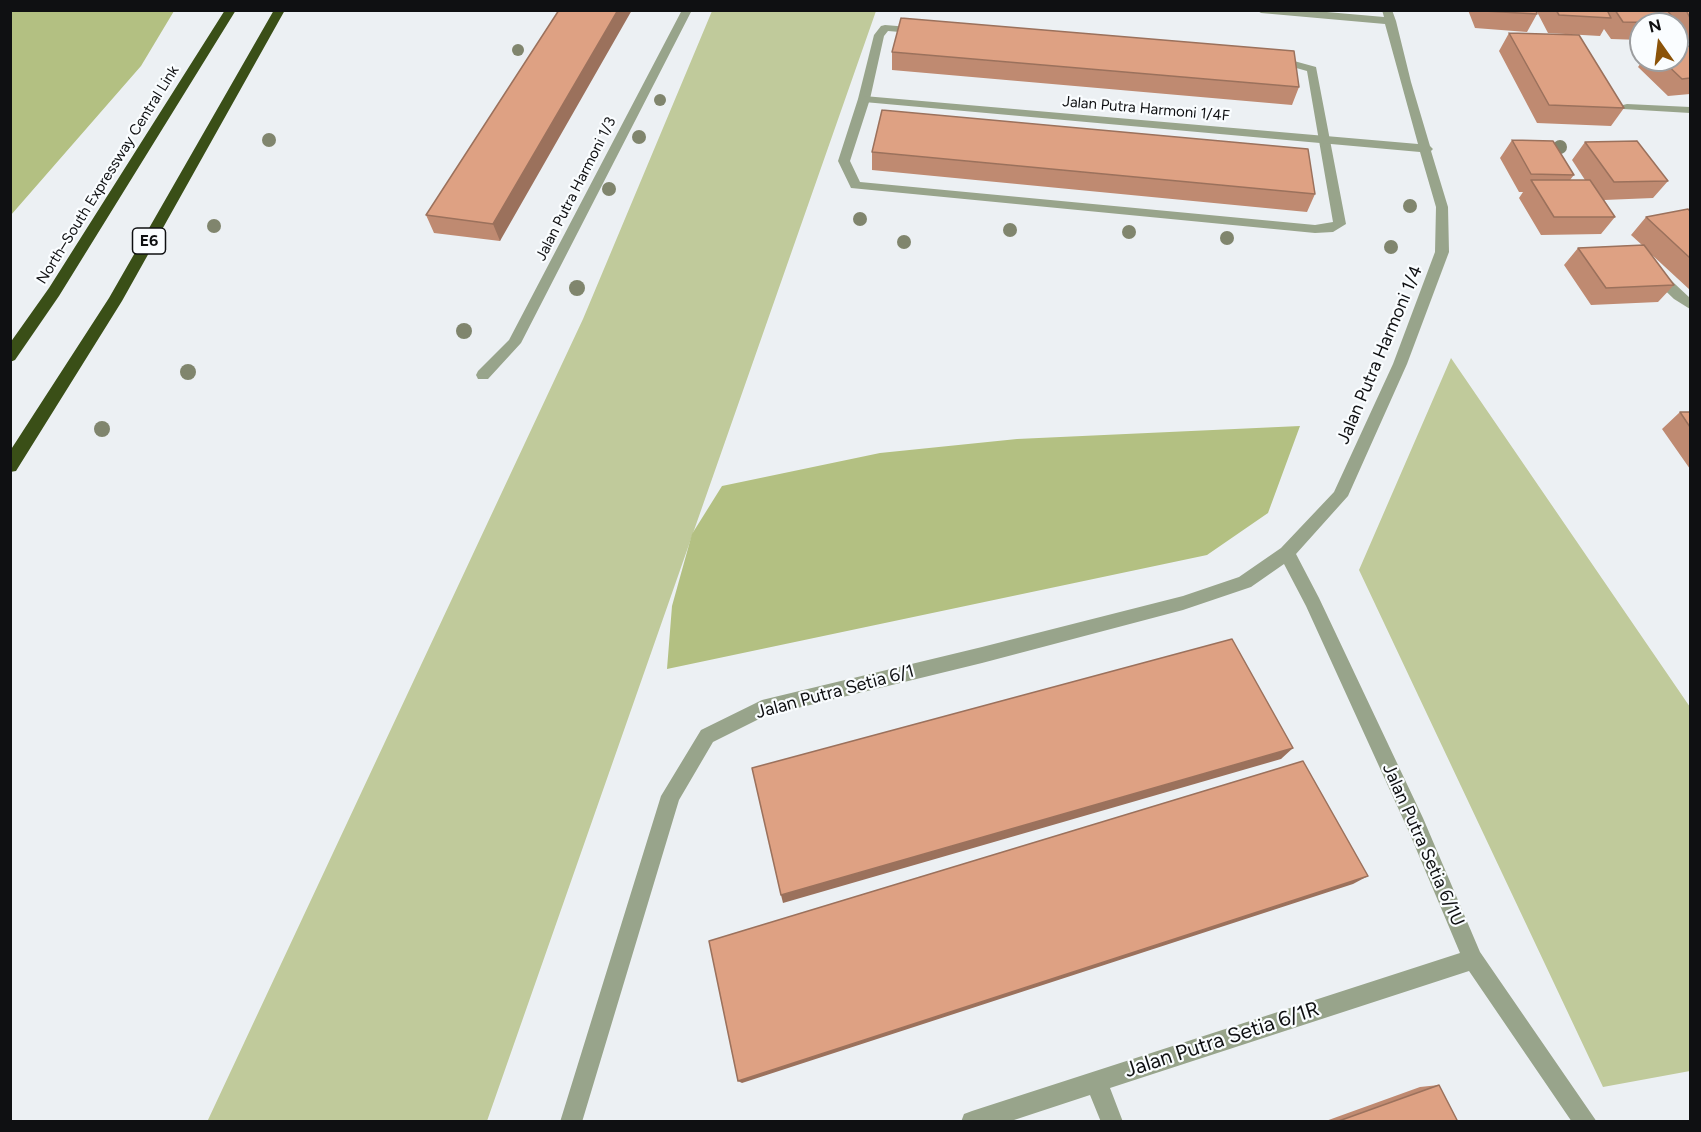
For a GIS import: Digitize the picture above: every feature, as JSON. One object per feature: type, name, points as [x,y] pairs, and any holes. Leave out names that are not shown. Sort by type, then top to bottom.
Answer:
[{"type":"highway","name":"North–South Expressway Central Link","points":[[10,356],[54,292],[231,10]]},
{"type":"highway","name":"E6","points":[[10,466],[115,301],[280,10]]},
{"type":"street","name":"Jalan Putra Harmoni 1/3","points":[[483,375],[514,343],[687,10]]},
{"type":"street","points":[[1261,10],[1389,16]]},
{"type":"street","name":"Jalan Putra Harmoni 1/4","points":[[1287,553],[1340,496],[1400,364],[1442,252],[1442,207],[1427,149],[1405,82],[1389,16]]},
{"type":"street","points":[[885,28],[1283,61],[1312,69],[1326,140],[1340,224],[1328,229],[855,185],[844,161],[864,99],[879,35],[885,28]]},
{"type":"street","name":"Jalan Putra Harmoni 1/4F","points":[[864,99],[1427,149]]},
{"type":"street","points":[[1627,107],[1690,110]]},
{"type":"street","points":[[1649,267],[1690,304]]},
{"type":"street","name":"Jalan Putra Setia 6/1U","points":[[1287,553],[1313,603],[1416,825],[1473,959],[1586,1122]]},
{"type":"street","name":"Jalan Putra Setia 6/1","points":[[571,1122],[671,796],[707,736],[762,708],[982,655],[1183,603],[1245,582],[1287,553]]},
{"type":"street","name":"Jalan Putra Setia 6/1R","points":[[972,1122],[1276,1021],[1473,959]]},
{"type":"street","points":[[1096,1082],[1112,1122]]},
{"type":"green space","points":[[11,10],[174,11],[141,66],[11,215]]},
{"type":"green space","points":[[712,11],[876,11],[487,1121],[207,1122],[583,319]]},
{"type":"green space","points":[[1451,358],[1690,707],[1690,1071],[1603,1087],[1359,570]]},
{"type":"green space","points":[[1300,426],[1268,513],[1207,555],[667,669],[672,606],[692,534],[722,486],[880,453],[1017,439]]},
{"type":"building","points":[[559,10],[618,10],[493,224],[426,215]]},
{"type":"building","points":[[1536,10],[1537,14],[1484,11]]},
{"type":"building","points":[[1556,10],[1607,10],[1611,18],[1559,15]]},
{"type":"building","points":[[1615,10],[1667,10],[1669,12],[1629,12],[1629,22],[1623,22]]},
{"type":"building","points":[[901,18],[1294,51],[1299,87],[892,52]]},
{"type":"building","points":[[1509,33],[1579,35],[1624,108],[1549,105]]},
{"type":"building","points":[[1689,46],[1690,78],[1682,79],[1675,72],[1689,72]]},
{"type":"building","points":[[882,110],[1308,149],[1315,194],[872,152]]},
{"type":"building","points":[[1512,140],[1553,141],[1574,175],[1531,174]]},
{"type":"building","points":[[1637,141],[1668,181],[1614,182],[1585,142]]},
{"type":"building","points":[[1531,180],[1590,180],[1615,217],[1554,217]]},
{"type":"building","points":[[1688,209],[1690,211],[1690,258],[1646,217]]},
{"type":"building","points":[[1644,245],[1674,285],[1606,288],[1578,248]]},
{"type":"building","points":[[1680,412],[1690,412],[1690,427]]},
{"type":"building","points":[[1232,639],[1293,748],[781,895],[752,768]]},
{"type":"building","points":[[1303,761],[1368,876],[738,1081],[709,941]]},
{"type":"building","points":[[1439,1085],[1458,1122],[1336,1122]]}]
